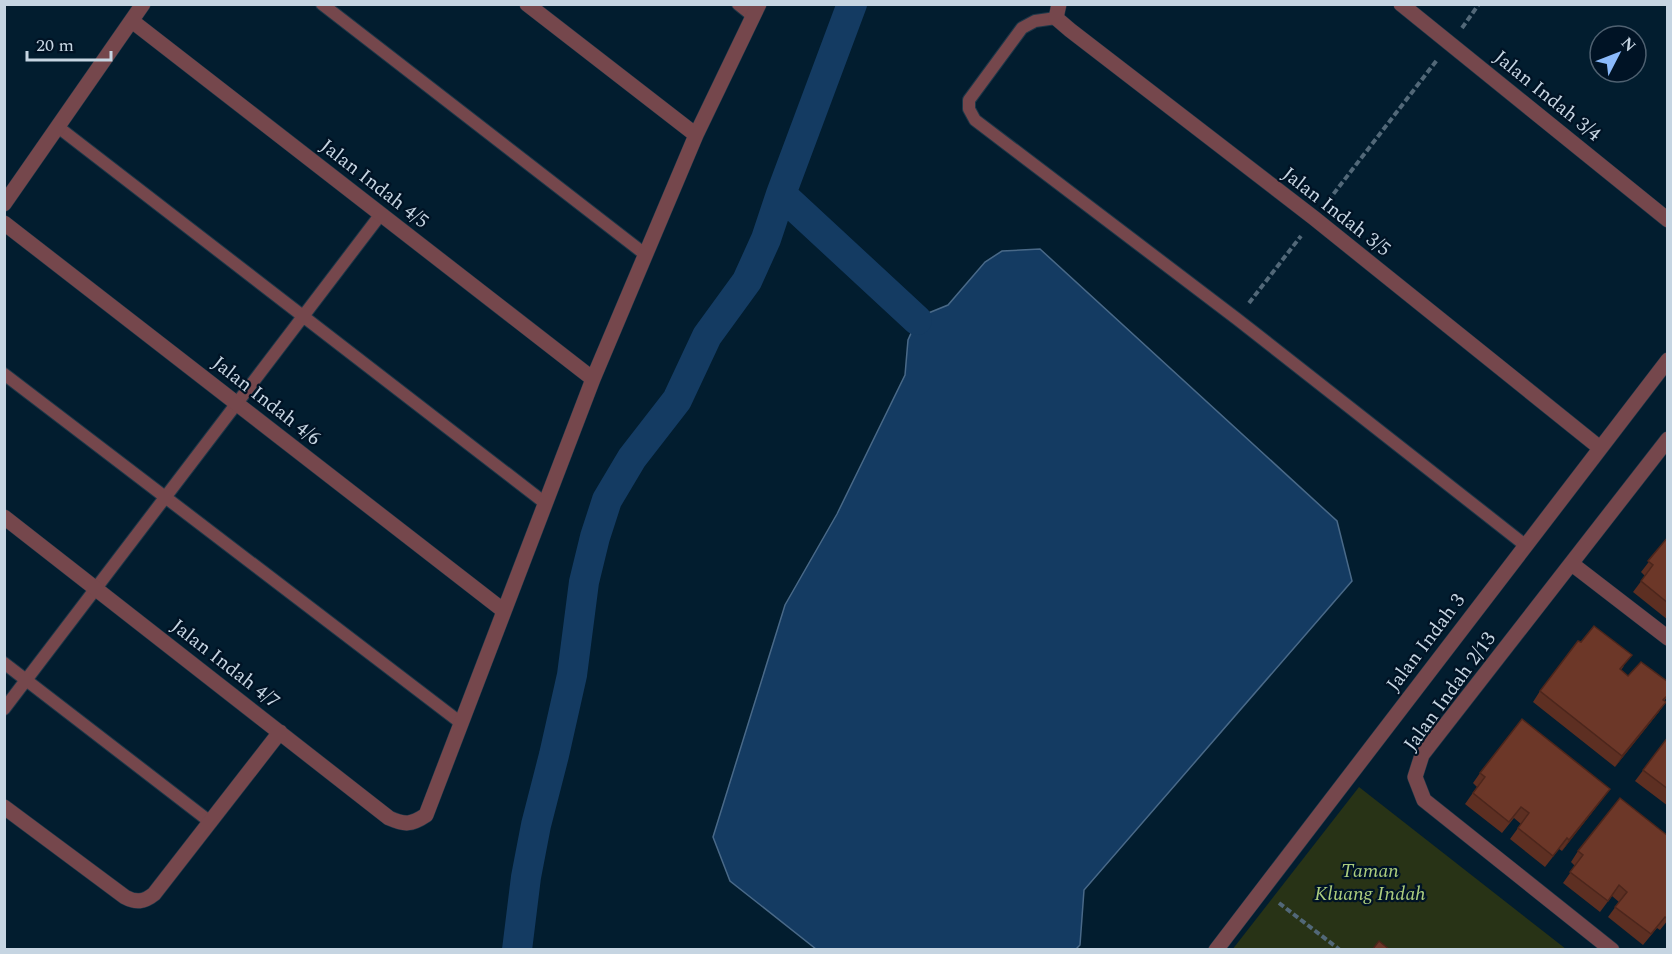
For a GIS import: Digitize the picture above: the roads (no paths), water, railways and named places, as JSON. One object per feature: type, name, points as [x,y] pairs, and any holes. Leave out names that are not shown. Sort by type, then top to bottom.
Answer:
[{"type":"street","points":[[4,204],[143,4]]},
{"type":"street","points":[[527,4],[696,135]]},
{"type":"street","name":"Jalan Indah 3/4","points":[[1401,4],[1668,220]]},
{"type":"street","points":[[461,723],[593,379],[696,135],[756,10]]},
{"type":"street","name":"Jalan Indah 3/5","points":[[1058,11],[1070,30],[1314,219],[1600,448]]},
{"type":"street","name":"Jalan Indah 4/5","points":[[132,21],[593,379]]},
{"type":"street","name":"Jalan Indah 4/6","points":[[4,223],[504,611]]},
{"type":"street","name":"Jalan Indah 3","points":[[1216,950],[1668,360]]},
{"type":"street","name":"Jalan Indah 2/13","points":[[1612,950],[1424,800],[1415,777],[1422,755],[1668,439]]},
{"type":"street","name":"Jalan Indah 4/7","points":[[4,517],[388,818],[403,824],[416,822],[426,815],[461,723]]},
{"type":"street","points":[[1572,564],[1668,638]]},
{"type":"street","points":[[4,807],[124,897],[140,902],[154,894],[280,732]]},
{"type":"lane","points":[[322,4],[646,255]]},
{"type":"lane","points":[[738,4],[756,10]]},
{"type":"lane","points":[[1058,11],[1022,28],[969,100],[969,109],[975,120],[1237,319],[1525,545]]},
{"type":"lane","points":[[58,127],[545,503]]},
{"type":"lane","points":[[4,709],[381,214]]},
{"type":"lane","points":[[4,374],[461,723]]},
{"type":"lane","points":[[4,663],[209,821]]},
{"type":"water","points":[[1040,249],[1337,521],[1352,581],[1084,890],[1080,945],[1076,949],[816,949],[730,881],[713,837],[785,605],[837,514],[905,375],[908,340],[917,320],[948,305],[985,262],[1002,251]]},
{"type":"waterway","points":[[517,950],[526,877],[536,825],[572,675],[584,582],[607,500],[632,458],[677,400],[707,336],[747,281],[766,239],[852,4]]},
{"type":"waterway","points":[[781,194],[917,320]]},
{"type":"park label","name":"Taman Kluang Indah","points":[[1370,882]]}]
